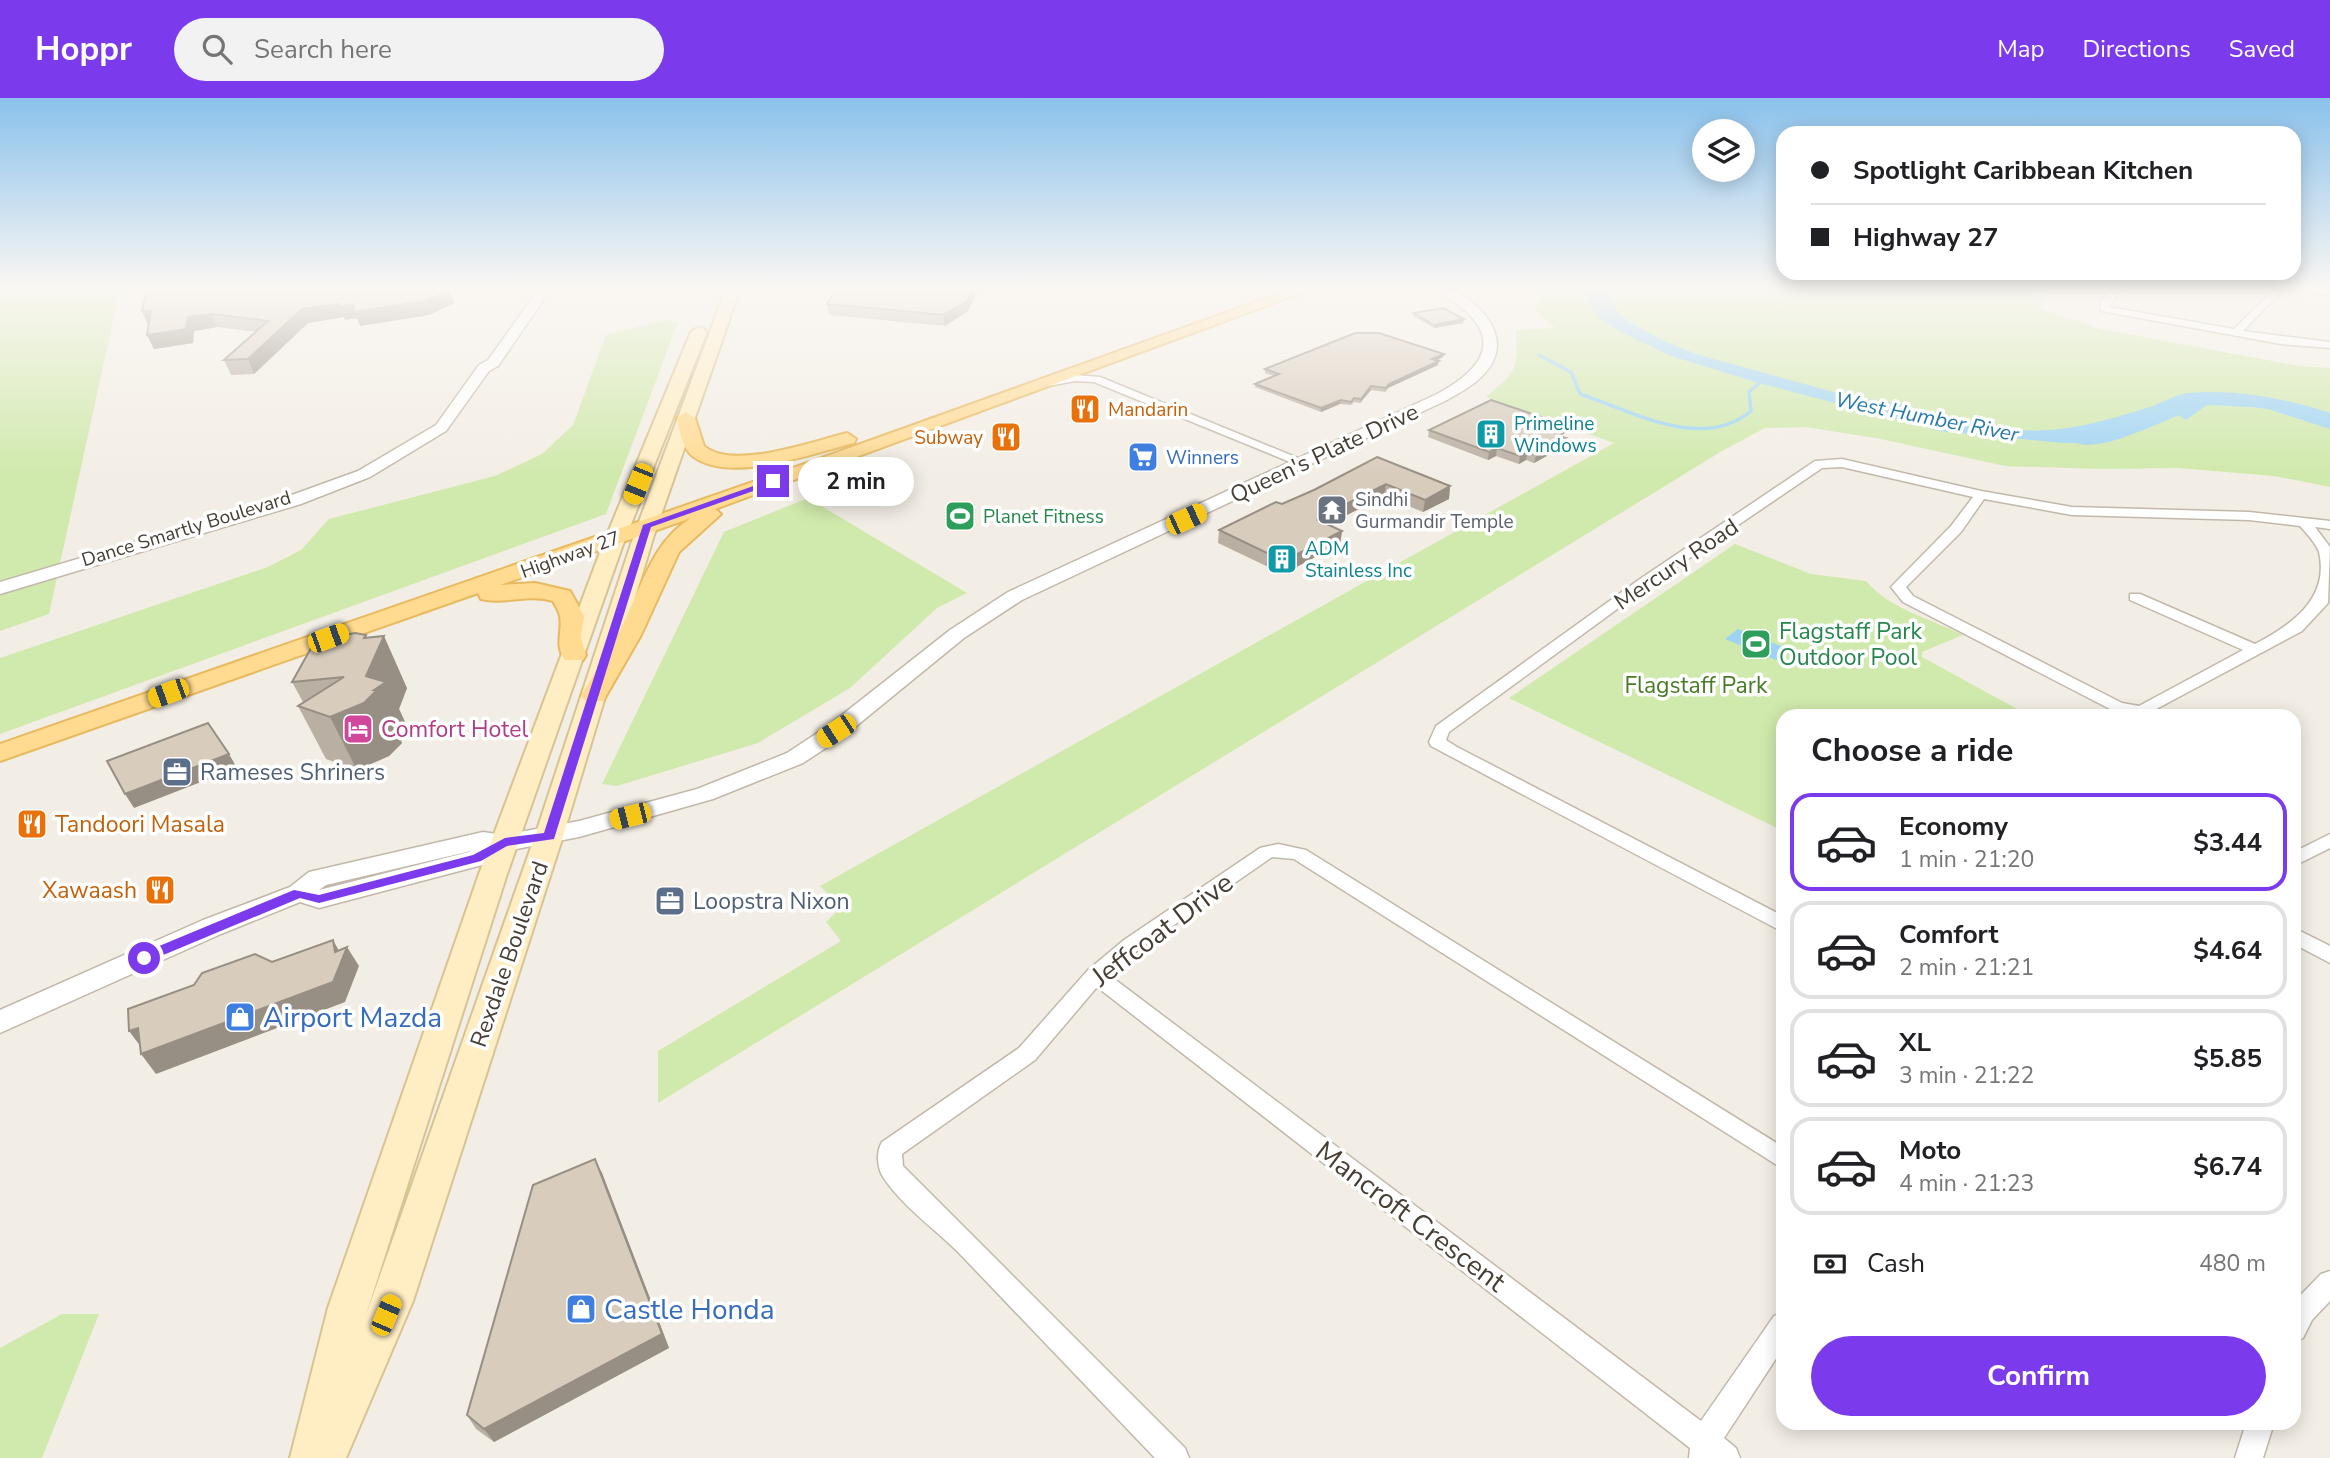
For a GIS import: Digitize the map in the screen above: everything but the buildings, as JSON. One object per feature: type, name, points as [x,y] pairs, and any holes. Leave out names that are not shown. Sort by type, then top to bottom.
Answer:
[{"type":"main road","name":"Rexdale Boulevard","points":[[311,1458],[348,1308],[505,842],[620,529],[691,349]]},
{"type":"main road","name":"Rexdale Boulevard","points":[[324,1458],[393,1301],[549,836],[650,518],[711,349]]},
{"type":"main road","name":"Highway 27","points":[[5,752],[219,674],[282,654],[650,518],[847,439],[1103,349]]},
{"type":"main road","name":"Highway 27","points":[[650,518],[823,464],[1043,384],[1097,370],[1150,349]]},
{"type":"main road","points":[[686,418],[693,442],[700,453],[721,461],[741,463],[847,439]]},
{"type":"main road","points":[[594,696],[635,624],[656,571],[686,528],[823,464]]},
{"type":"main road","name":"Highway 27","points":[[219,674],[396,599],[620,529]]},
{"type":"main road","points":[[282,654],[354,637],[471,599],[520,589],[548,590],[566,599],[572,616],[569,638],[574,655]]},
{"type":"street","name":"Dance Smartly Boulevard","points":[[484,368],[480,364],[490,349]]},
{"type":"street","name":"Dance Smartly Boulevard","points":[[0,588],[295,500],[364,474],[414,450],[440,428],[484,368],[493,363],[502,349]]},
{"type":"street","name":"Queen's Plate Drive","points":[[0,1022],[212,927],[299,893],[319,899],[477,858],[505,842],[549,836],[705,794],[795,758],[836,731],[957,634],[1015,596],[1445,396],[1483,368],[1491,349]]},
{"type":"street","points":[[1097,370],[1304,463]]},
{"type":"street","name":"Mercury Road","points":[[1776,921],[1451,751],[1437,742],[1442,730],[1645,582],[1819,464],[1842,463],[1981,495],[2072,511],[2249,516],[2330,525]]},
{"type":"street","points":[[1981,495],[1956,529],[1898,587],[1908,599],[2118,707],[2133,709]]},
{"type":"street","points":[[2143,709],[2297,628],[2321,603],[2329,576],[2326,551],[2304,522]]},
{"type":"street","points":[[2135,597],[2255,650]]},
{"type":"street","points":[[2301,856],[2330,840]]},
{"type":"street","name":"Jeffcoat Drive","points":[[1175,1458],[953,1230],[906,1188],[891,1169],[890,1149],[1027,1054],[1094,975],[1131,945],[1267,852],[1278,850],[1299,854],[1776,1156]]},
{"type":"street","points":[[2301,939],[2330,955]]},
{"type":"street","name":"Mancroft Crescent","points":[[1094,975],[1711,1452]]},
{"type":"street","points":[[2301,1315],[2330,1283]]},
{"type":"street","points":[[1711,1452],[1776,1337]]},
{"type":"street","points":[[2249,1458],[2258,1430]]},
{"type":"green space","points":[[0,349],[107,349],[49,614],[0,631]]},
{"type":"green space","points":[[601,349],[668,349],[606,514],[0,734],[0,658],[268,567],[301,550],[329,519],[495,476],[542,454],[573,425]]},
{"type":"green space","points":[[1517,349],[2211,349],[2299,366],[2330,368],[2330,487],[2274,476],[2177,468],[2005,466],[1876,438],[1805,427],[1765,428],[1722,451],[658,1103],[658,1051],[841,941],[826,922],[841,907],[820,886],[1614,443],[1486,397],[1509,376]]},
{"type":"green space","points":[[808,498],[967,593],[937,608],[850,688],[758,743],[617,786],[602,784],[724,532]]},
{"type":"green space","name":"Flagstaff Park","points":[[1735,544],[1811,574],[1866,581],[1899,606],[1963,635],[1922,652],[1922,657],[2017,709],[1776,709],[1776,828],[1509,698]]},
{"type":"green space","points":[[62,1314],[99,1314],[42,1458],[0,1458],[0,1348]]},
{"type":"water","points":[[1657,349],[1685,349],[1855,398],[1896,403],[2002,428],[2040,430],[2089,424],[2153,406],[2175,396],[2224,392],[2278,399],[2330,413],[2330,429],[2268,409],[2207,405],[2186,420],[2177,414],[2124,428],[2121,431],[2123,438],[2099,443],[2063,443],[1940,431],[1759,383]]},
{"type":"water","name":"Flagstaff Park Outdoor Pool","points":[[1738,629],[1788,649],[1776,660],[1725,639]]},
{"type":"waterway","points":[[1539,355],[1571,372],[1580,394],[1644,418],[1689,428],[1711,428],[1732,423],[1751,411],[1749,392],[1759,383]]},
{"type":"waterway","name":"West Humber River","points":[[2082,439],[2111,436],[2174,410]]},
{"type":"place","name":"Mandarin","points":[[1085,409]]},
{"type":"place","name":"Primeline Windows","points":[[1491,434]]},
{"type":"place","name":"Subway","points":[[1006,437]]},
{"type":"place","name":"Winners","points":[[1143,457]]},
{"type":"place","name":"Sindhi Gurmandir Temple","points":[[1332,510]]},
{"type":"place","name":"Planet Fitness","points":[[960,516]]},
{"type":"place","name":"ADM Stainless Inc","points":[[1282,559]]},
{"type":"place","name":"Flagstaff Park Outdoor Pool","points":[[1756,644]]},
{"type":"place","name":"Comfort Hotel","points":[[358,729]]},
{"type":"place","name":"Rameses Shriners","points":[[177,772]]},
{"type":"place","name":"Tandoori Masala","points":[[32,824]]},
{"type":"place","name":"Xawaash","points":[[160,890]]},
{"type":"place","name":"Loopstra Nixon","points":[[670,901]]},
{"type":"place","name":"Airport Mazda","points":[[240,1017]]},
{"type":"place","name":"Castle Honda","points":[[581,1309]]},
{"type":"route","points":[[144,958],[212,927],[299,893],[319,899],[477,858],[505,842],[549,836],[594,696],[618,610],[647,525],[773,481]]}]
